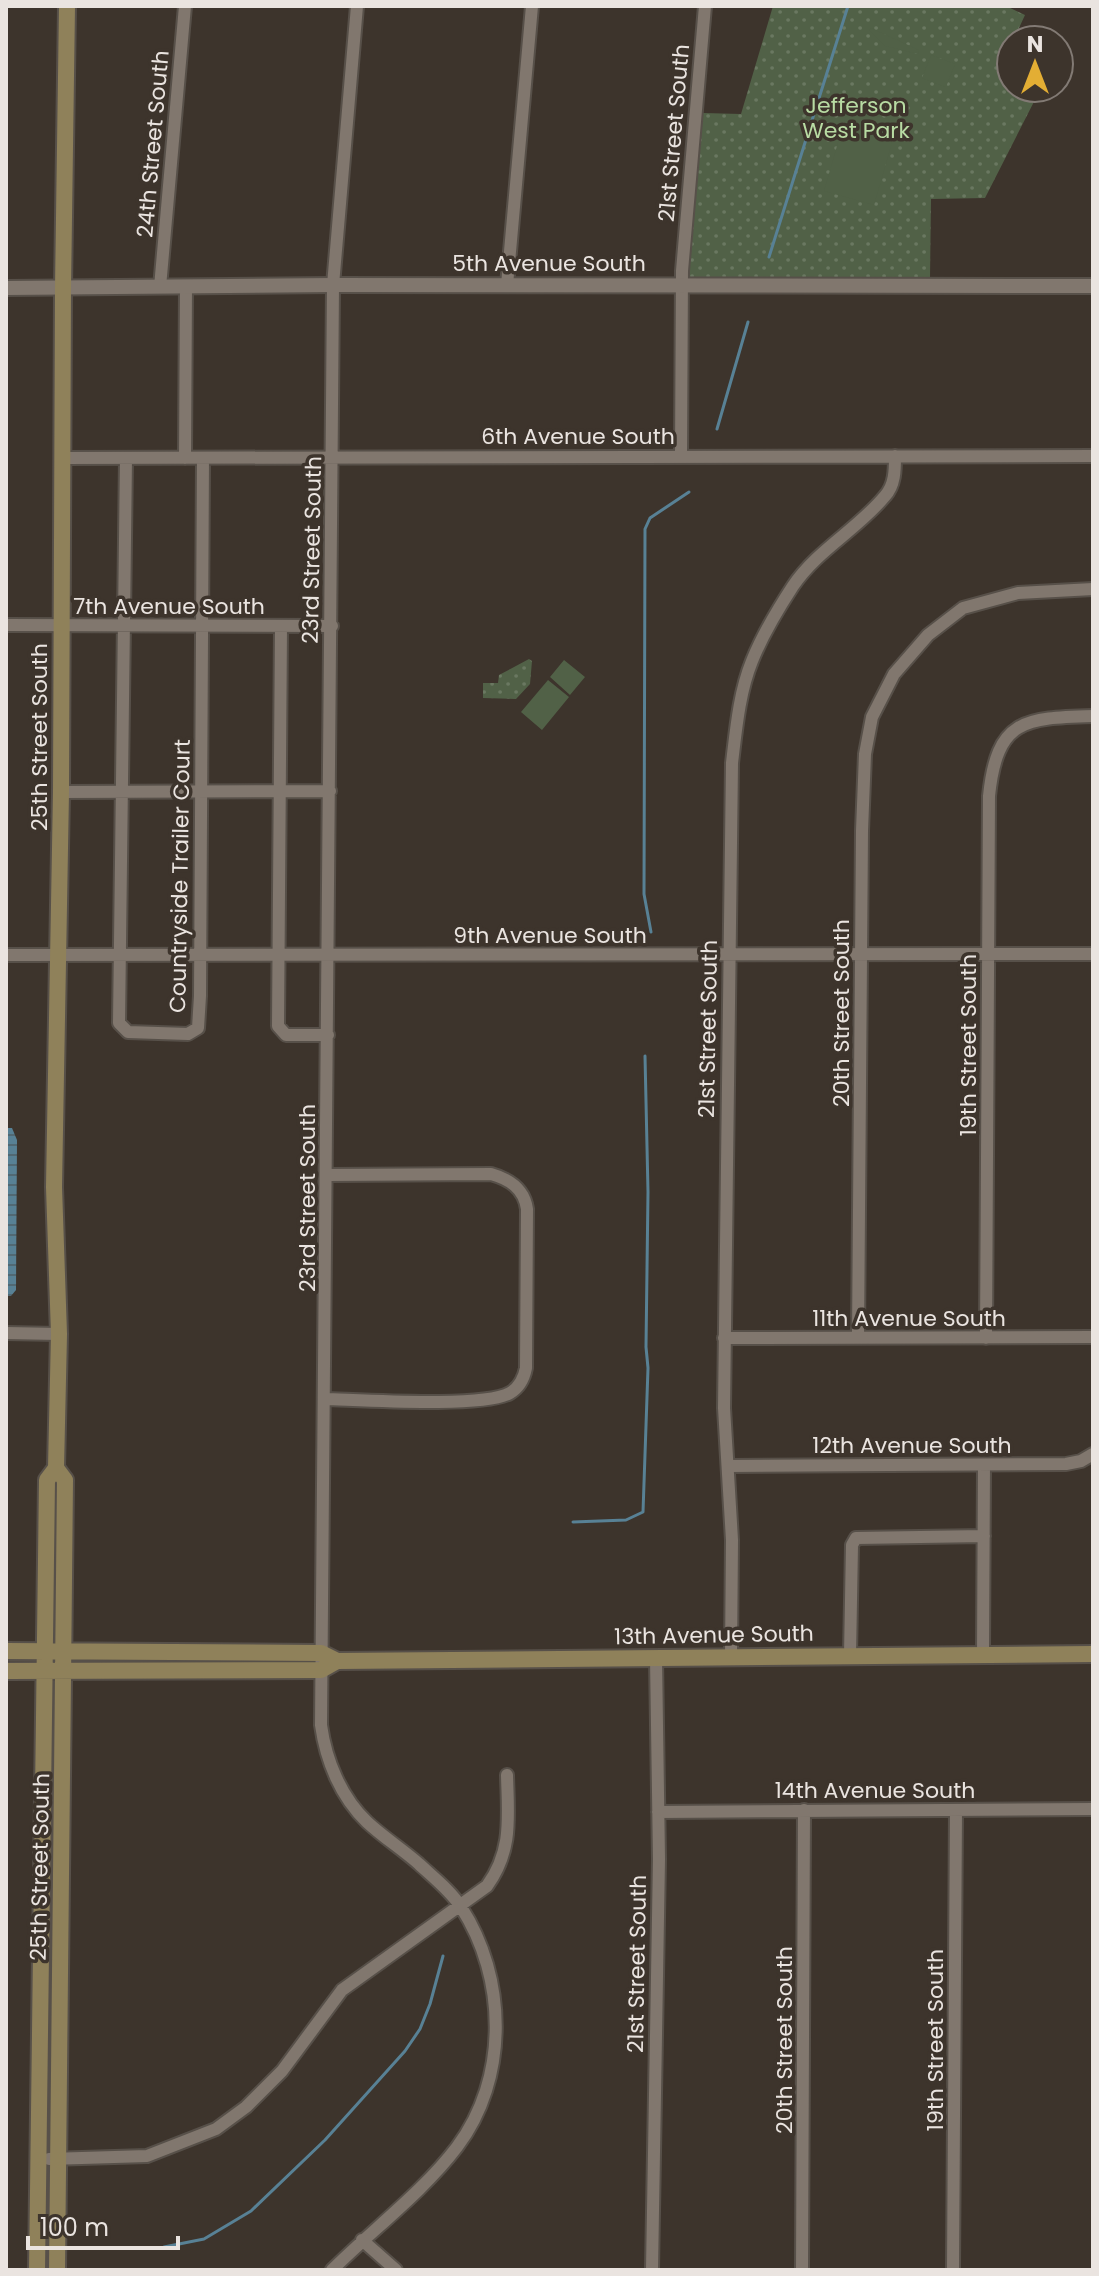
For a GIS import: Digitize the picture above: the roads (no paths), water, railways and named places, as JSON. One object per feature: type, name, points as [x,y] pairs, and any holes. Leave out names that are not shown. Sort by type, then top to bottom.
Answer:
[{"type":"main road","name":"25th Street South","points":[[37,2270],[47,1480],[56,1468],[59,1334],[54,1187],[61,792],[67,6]]},
{"type":"main road","name":"25th Street South","points":[[56,1468],[65,1480],[57,2270]]},
{"type":"main road","name":"13th Avenue South","points":[[6,1651],[321,1661]]},
{"type":"main road","name":"13th Avenue South","points":[[6,1671],[321,1661],[1093,1654]]},
{"type":"street","name":"24th Street South","points":[[160,287],[185,6]]},
{"type":"street","name":"23rd Street South","points":[[332,2270],[456,2148],[472,2122],[485,2091],[497,2015],[493,1982],[460,1906],[412,1858],[366,1821],[342,1789],[324,1746],[321,1661],[331,1399],[327,1175],[333,285],[357,6]]},
{"type":"street","points":[[507,285],[532,6]]},
{"type":"street","name":"21st Street South","points":[[681,456],[683,285],[705,6]]},
{"type":"street","points":[[185,458],[186,286]]},
{"type":"street","name":"5th Avenue South","points":[[6,288],[1093,286]]},
{"type":"street","name":"21st Street South","points":[[731,1656],[732,1540],[724,1408],[724,1338],[732,763],[751,662],[794,584],[886,495],[895,475],[895,456]]},
{"type":"street","name":"6th Avenue South","points":[[62,458],[1093,456]]},
{"type":"street","name":"Countryside Trailer Court","points":[[126,458],[119,1023],[123,1030],[188,1034],[198,1028],[200,955],[203,458]]},
{"type":"street","name":"20th Street South","points":[[858,1338],[865,754],[872,717],[894,674],[928,635],[963,608],[1018,593],[1090,592]]},
{"type":"street","name":"7th Avenue South","points":[[6,625],[332,626]]},
{"type":"street","points":[[281,626],[278,1026],[286,1035],[328,1035]]},
{"type":"street","name":"19th Street South","points":[[986,1338],[989,796],[997,752],[1007,736],[1024,723],[1052,717],[1093,716]]},
{"type":"street","points":[[61,792],[330,791]]},
{"type":"street","name":"9th Avenue South","points":[[6,955],[1093,954]]},
{"type":"street","points":[[327,1175],[491,1174],[512,1182],[520,1190],[527,1209],[526,1368],[520,1384],[508,1394],[488,1400],[331,1399]]},
{"type":"street","points":[[6,1333],[59,1334]]},
{"type":"street","name":"11th Avenue South","points":[[724,1338],[1093,1337]]},
{"type":"street","name":"12th Avenue South","points":[[729,1466],[1066,1464],[1093,1454]]},
{"type":"street","points":[[1081,1461],[1093,1468]]},
{"type":"street","points":[[983,1654],[984,1465]]},
{"type":"street","points":[[850,1655],[852,1545],[856,1538],[984,1536]]},
{"type":"street","name":"21st Street South","points":[[652,2270],[658,1812],[656,1658]]},
{"type":"street","points":[[38,2159],[147,2156],[216,2129],[246,2107],[282,2071],[342,1990],[487,1886],[499,1869],[505,1852],[507,1775]]},
{"type":"street","name":"14th Avenue South","points":[[658,1812],[1093,1809]]},
{"type":"street","name":"20th Street South","points":[[802,2270],[804,1810]]},
{"type":"street","name":"19th Street South","points":[[953,2270],[956,1810]]},
{"type":"street","points":[[362,2240],[396,2270]]},
{"type":"water","points":[[6,1128],[12,1128],[17,1140],[16,1290],[11,1296],[6,1296]]},
{"type":"waterway","points":[[769,257],[848,6]]},
{"type":"waterway","points":[[717,429],[748,322]]},
{"type":"waterway","points":[[651,932],[644,894],[645,529],[650,518],[689,492]]},
{"type":"waterway","points":[[573,1522],[626,1520],[643,1512],[648,1368],[645,1056]]},
{"type":"waterway","points":[[164,2247],[204,2239],[251,2211],[325,2140],[405,2051],[420,2029],[443,1956]]},
{"type":"park label","name":"Jefferson West Park","points":[[856,118]]}]
